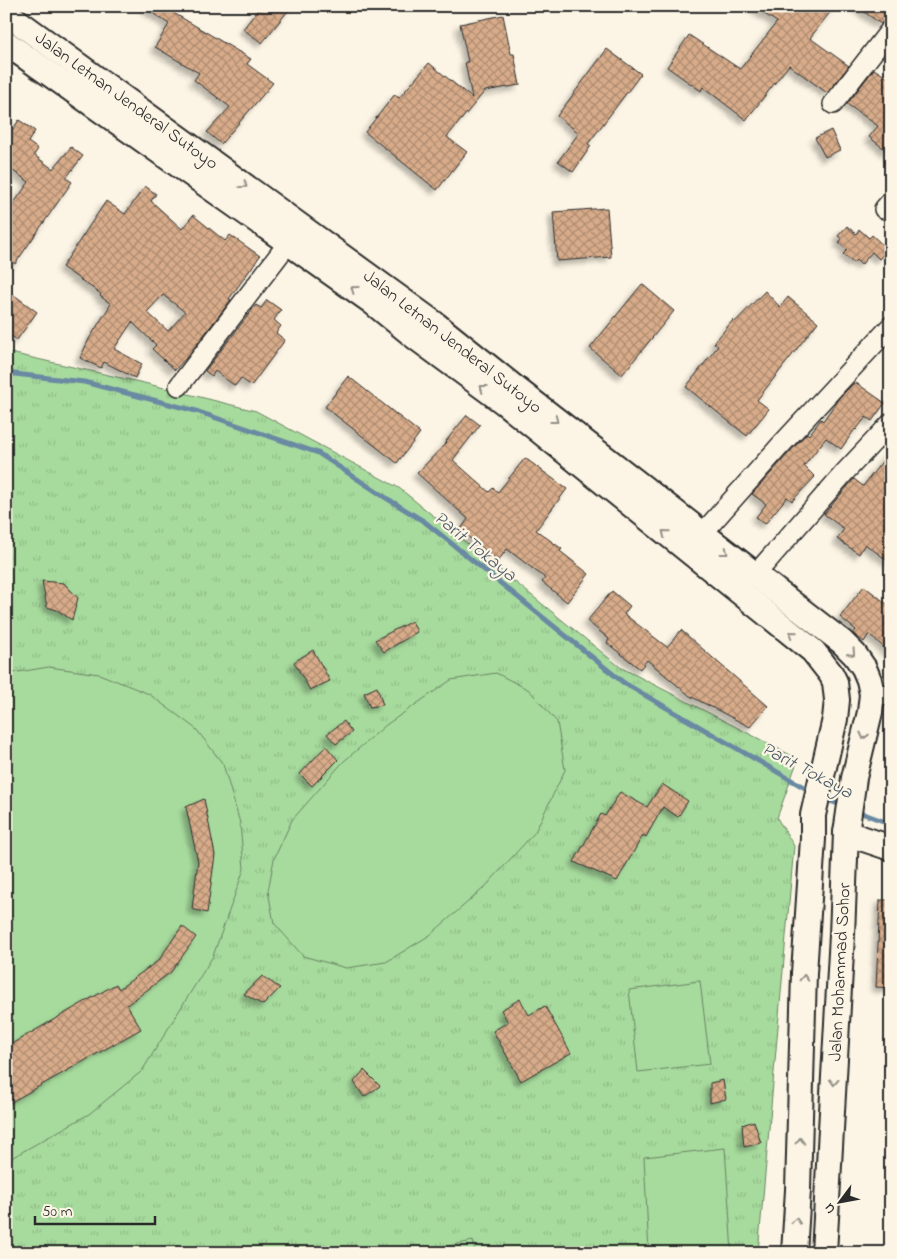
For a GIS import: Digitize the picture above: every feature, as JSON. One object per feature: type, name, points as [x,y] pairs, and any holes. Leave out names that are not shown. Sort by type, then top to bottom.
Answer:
[{"type":"street","name":"Jalan Letnan Jenderal Sutoyo","points":[[6,13],[436,324],[510,396],[812,651],[831,674],[835,682],[837,700]]},
{"type":"street","points":[[834,104],[891,29]]},
{"type":"street","name":"Jalan Letnan Jenderal Sutoyo","points":[[6,43],[289,242],[371,301],[414,336],[510,396],[702,534],[842,642],[855,655],[869,680],[882,694]]},
{"type":"street","points":[[179,386],[289,242]]},
{"type":"street","points":[[702,534],[779,447],[891,326]]},
{"type":"street","points":[[755,575],[845,472],[891,423]]},
{"type":"street","name":"Jalan Mohammad Sohor","points":[[824,1253],[842,935],[846,828],[854,778],[870,712],[882,694]]},
{"type":"street","name":"Jalan Mohammad Sohor","points":[[794,1253],[798,1190],[804,973],[813,815],[835,719],[837,700]]},
{"type":"street","points":[[846,828],[891,848]]},
{"type":"street","points":[[798,1190],[827,1193]]},
{"type":"green space","points":[[6,352],[144,383],[256,411],[399,488],[620,667],[798,759],[777,818],[794,846],[758,1253],[6,1253]]},
{"type":"green space","points":[[49,667],[99,674],[149,694],[196,729],[223,764],[240,823],[244,869],[213,956],[142,1071],[89,1114],[6,1161],[6,674]]},
{"type":"green space","points":[[496,673],[529,690],[557,722],[565,770],[535,832],[485,887],[430,935],[386,962],[346,968],[303,956],[274,923],[268,891],[274,859],[292,820],[343,762],[386,725],[451,680]]},
{"type":"green space","points":[[700,981],[710,1064],[638,1072],[629,990]]},
{"type":"green space","points":[[725,1148],[732,1253],[649,1253],[644,1157]]},
{"type":"green space","points":[[473,1241],[475,1253],[412,1253]]},
{"type":"building","points":[[146,6],[162,6],[251,59],[247,64],[273,83],[221,144],[207,132],[230,107],[194,80],[199,73],[155,47],[169,24],[145,8]]},
{"type":"building","points":[[261,6],[292,6],[262,43],[243,29]]},
{"type":"building","points":[[752,6],[835,6],[810,38],[849,66],[827,93],[789,65],[746,120],[703,87],[701,91],[667,67],[689,35],[740,69],[777,22]]},
{"type":"building","points":[[856,6],[891,6],[891,12],[881,24]]},
{"type":"building","points":[[503,15],[520,85],[485,91],[447,137],[467,152],[437,190],[365,132],[395,94],[399,98],[429,63],[472,98],[465,62],[468,62],[460,24]]},
{"type":"building","points":[[607,49],[641,74],[588,144],[591,146],[573,172],[558,161],[579,133],[557,116]]},
{"type":"building","points":[[874,69],[891,80],[891,154],[869,137],[878,126],[847,104]]},
{"type":"building","points":[[19,120],[35,131],[28,142],[38,149],[34,155],[53,169],[71,147],[83,156],[66,178],[72,182],[15,264],[6,258],[6,214],[29,182],[6,166],[6,128],[11,132]]},
{"type":"building","points":[[831,130],[840,150],[825,157],[815,138]]},
{"type":"building","points":[[145,186],[156,194],[151,201],[182,229],[193,215],[225,241],[230,235],[260,256],[229,299],[231,300],[175,370],[152,349],[156,345],[132,322],[114,349],[142,364],[135,378],[104,362],[101,368],[80,358],[89,339],[111,304],[100,296],[101,294],[62,267],[106,201],[125,214]],"holes":[[[163,295],[185,312],[168,331],[147,312]]]},
{"type":"building","points":[[607,208],[611,257],[557,261],[553,212]]},
{"type":"building","points":[[847,226],[856,234],[859,229],[869,238],[872,235],[888,250],[879,259],[872,252],[861,265],[856,260],[853,263],[843,254],[847,250],[839,243],[842,239],[838,236]]},
{"type":"building","points":[[642,284],[674,311],[622,375],[590,348]]},
{"type":"building","points":[[6,289],[37,312],[17,340],[6,332]]},
{"type":"building","points":[[765,291],[780,307],[788,297],[818,322],[757,400],[769,409],[747,436],[686,387],[718,346],[714,343],[733,320],[735,322]]},
{"type":"building","points":[[267,300],[281,310],[274,320],[281,326],[276,333],[285,340],[251,386],[241,378],[235,386],[215,371],[212,376],[205,371],[256,305],[261,308]]},
{"type":"building","points":[[348,376],[420,433],[397,463],[325,407]]},
{"type":"building","points":[[855,382],[885,403],[872,421],[866,417],[841,449],[826,438],[804,466],[815,477],[792,501],[787,497],[765,524],[756,517],[766,504],[752,494],[807,433],[809,435],[821,419],[823,421],[839,398]]},
{"type":"building","points":[[467,415],[480,425],[453,460],[489,492],[493,488],[498,492],[525,458],[567,489],[536,530],[562,549],[560,551],[589,574],[567,602],[542,582],[545,578],[507,549],[498,561],[460,530],[468,519],[417,473],[447,442]]},
{"type":"building","points":[[891,450],[891,563],[865,544],[859,554],[837,539],[844,529],[824,514],[854,479],[863,486]]},
{"type":"building","points":[[42,581],[64,583],[78,598],[72,620],[57,610],[47,607]]},
{"type":"building","points":[[864,586],[891,607],[891,654],[869,634],[864,642],[853,634],[856,630],[840,617]]},
{"type":"building","points":[[612,591],[630,606],[624,614],[667,647],[681,630],[768,706],[750,727],[690,696],[647,660],[640,669],[607,643],[609,639],[587,621]]},
{"type":"building","points":[[412,621],[417,632],[384,652],[375,640]]},
{"type":"building","points":[[313,650],[330,681],[310,690],[294,662]]},
{"type":"building","points":[[377,687],[383,705],[370,707],[364,693]]},
{"type":"building","points":[[344,721],[352,732],[336,744],[327,734]]},
{"type":"building","points":[[326,746],[338,760],[312,786],[300,774]]},
{"type":"building","points":[[662,784],[688,801],[678,817],[663,807],[646,837],[643,835],[617,881],[574,862],[601,814],[605,816],[620,792],[647,807]]},
{"type":"building","points":[[204,799],[215,855],[207,913],[192,909],[198,862],[186,807]]},
{"type":"building","points":[[880,900],[891,900],[891,988],[876,987]]},
{"type":"building","points":[[182,926],[196,937],[171,972],[127,1005],[141,1029],[6,1105],[6,1047],[116,984],[119,989],[159,960]]},
{"type":"building","points":[[262,976],[280,988],[263,1005],[244,994]]},
{"type":"building","points":[[520,999],[529,1015],[545,1006],[571,1053],[521,1081],[493,1031],[508,1022],[501,1010]]},
{"type":"building","points":[[364,1070],[380,1086],[364,1097],[354,1082]]},
{"type":"building","points":[[723,1080],[726,1099],[710,1103],[710,1083]]},
{"type":"building","points":[[754,1121],[761,1143],[744,1147],[742,1125]]},
{"type":"waterway","name":"Parit Tokaya","points":[[6,373],[84,382],[196,411],[318,453],[425,522],[624,683],[812,792]]},
{"type":"waterway","name":"Parit Tokaya","points":[[824,799],[844,806]]},
{"type":"waterway","name":"Parit Tokaya","points":[[856,811],[891,824]]}]
